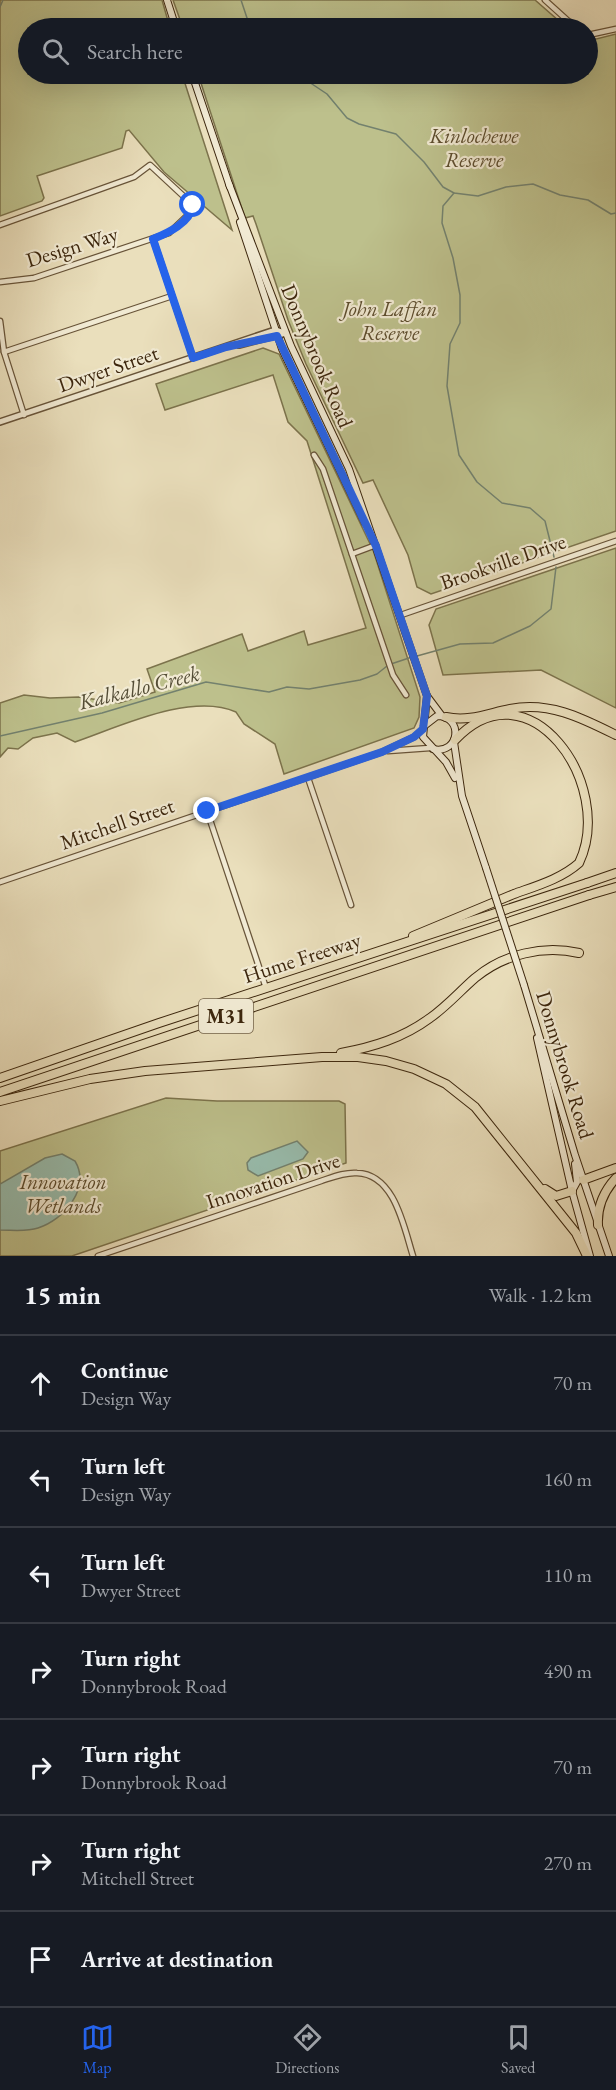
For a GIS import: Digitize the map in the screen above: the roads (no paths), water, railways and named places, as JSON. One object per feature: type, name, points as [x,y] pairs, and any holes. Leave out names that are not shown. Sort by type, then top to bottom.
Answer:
[{"type":"highway","points":[[444,717],[470,718],[534,706],[570,713],[616,735]]},
{"type":"highway","points":[[455,741],[472,726],[502,717],[522,716],[552,724]]},
{"type":"highway","points":[[373,954],[561,875],[580,861],[592,847]]},
{"type":"highway","name":"Hume Freeway","points":[[0,1078],[616,873]]},
{"type":"highway","name":"Hume Freeway","points":[[0,1092],[616,887]]},
{"type":"highway","points":[[322,1057],[372,1047],[407,1032],[431,1017],[475,978],[501,962],[540,950],[579,953]]},
{"type":"highway","points":[[0,1101],[90,1079],[145,1071],[322,1057],[358,1057],[406,1066],[435,1079],[475,1107],[576,1233],[588,1256]]},
{"type":"highway","points":[[512,1152],[553,1195],[561,1196],[572,1191]]},
{"type":"highway","points":[[580,1181],[616,1168]]},
{"type":"highway","points":[[598,1225],[597,1213],[601,1201],[616,1178]]},
{"type":"main road","points":[[167,0],[173,18]]},
{"type":"main road","name":"Donnybrook Road","points":[[195,84],[276,333],[375,543]]},
{"type":"main road","name":"Donnybrook Road","points":[[229,184],[286,333],[349,469],[427,696],[444,717]]},
{"type":"main road","name":"Donnybrook Road","points":[[423,727],[427,696]]},
{"type":"main road","points":[[444,717],[456,729],[455,741],[442,750],[432,748],[423,737],[423,727],[431,718],[444,717]]},
{"type":"main road","name":"Donnybrook Road","points":[[455,741],[457,774],[462,796],[524,985],[580,1181],[609,1256]]},
{"type":"main road","name":"Donnybrook Road","points":[[432,748],[446,762],[462,796]]},
{"type":"main road","name":"Donnybrook Road","points":[[524,985],[588,1256]]},
{"type":"main road","points":[[568,1178],[580,1181],[572,1191]]},
{"type":"street","points":[[549,1],[564,18]]},
{"type":"street","points":[[598,33],[616,29]]},
{"type":"street","name":"Design Way","points":[[0,225],[134,177],[150,165],[191,202],[192,211],[177,228],[153,239],[34,278],[0,282]]},
{"type":"street","points":[[153,239],[193,358]]},
{"type":"street","points":[[4,352],[172,296]]},
{"type":"street","points":[[0,321],[4,352],[24,415]]},
{"type":"street","name":"Dwyer Street","points":[[0,422],[226,347],[276,333],[286,333]]},
{"type":"street","name":"Donnybrook Road","points":[[314,455],[323,469],[392,671],[406,695]]},
{"type":"street","name":"Brookville Drive","points":[[401,615],[616,541]]},
{"type":"street","points":[[352,554],[375,543]]},
{"type":"street","name":"Mitchell Street","points":[[0,882],[382,752],[414,737],[423,727]]},
{"type":"street","name":"Mitchell Street","points":[[382,752],[432,748]]},
{"type":"street","points":[[308,778],[351,904]]},
{"type":"street","points":[[207,811],[266,988]]},
{"type":"street","name":"Innovation Drive","points":[[98,1256],[321,1180],[347,1173],[360,1173],[370,1175],[390,1194],[413,1256]]},
{"type":"waterway","points":[[0,7],[3,0]]},
{"type":"waterway","points":[[241,0],[247,18]]},
{"type":"waterway","points":[[312,84],[327,94],[347,118],[359,124],[396,134],[424,162],[443,187],[454,193],[478,196],[506,187],[533,184],[560,195],[588,200],[611,214],[616,213]]},
{"type":"waterway","name":"Kalkallo Creek","points":[[454,193],[443,206],[442,223],[453,258],[460,295],[460,323],[450,344],[447,386],[459,455],[477,482],[502,503],[530,508],[545,521],[554,557]]},
{"type":"waterway","name":"Kalkallo Creek","points":[[417,656],[460,644],[493,643],[530,626],[551,609],[556,567]]},
{"type":"waterway","name":"Kalkallo Creek","points":[[391,664],[412,657]]},
{"type":"waterway","name":"Kalkallo Creek","points":[[0,736],[102,713],[206,682],[269,692],[287,687],[309,689],[360,680],[377,674],[387,666]]},
{"type":"park label","name":"Kinlochewe Reserve","points":[[474,148]]},
{"type":"park label","name":"John Laffan Reserve","points":[[390,321]]},
{"type":"park label","name":"Innovation Wetlands","points":[[63,1194]]}]
